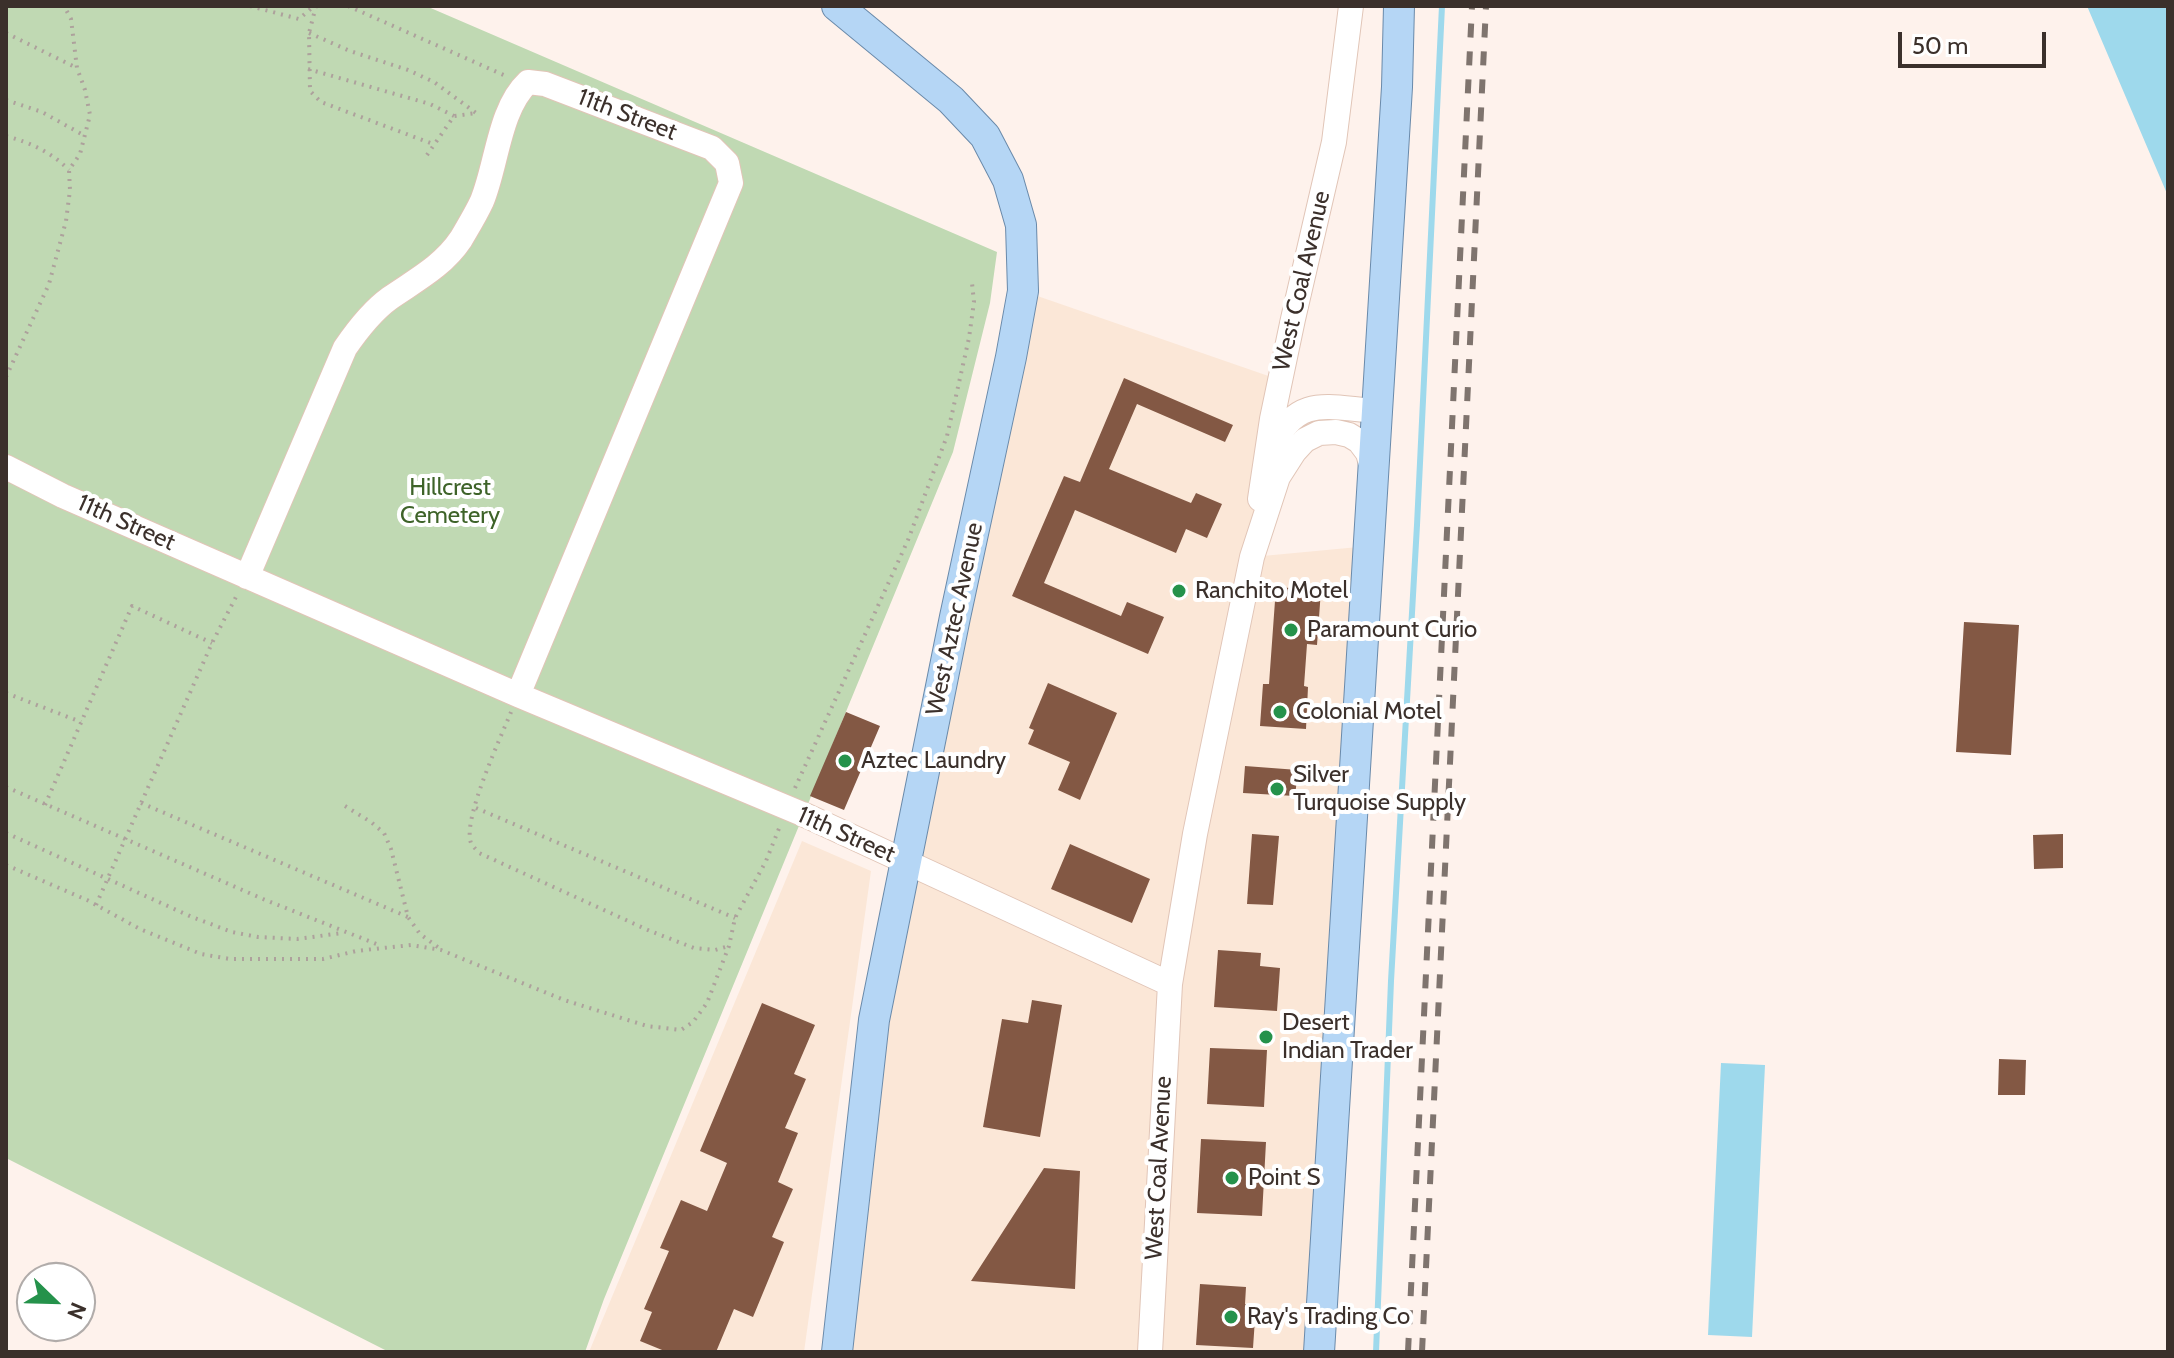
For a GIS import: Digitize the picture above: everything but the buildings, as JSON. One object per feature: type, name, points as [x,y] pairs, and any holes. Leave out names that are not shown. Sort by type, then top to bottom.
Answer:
[{"type":"main road","name":"West Aztec Avenue","points":[[837,6],[951,100],[985,136],[1008,180],[1021,225],[1023,291],[874,1020],[837,1352]]},
{"type":"main road","points":[[1319,1352],[1397,87],[1399,6]]},
{"type":"street","name":"West Coal Avenue","points":[[1150,1352],[1170,984],[1195,834],[1252,557],[1293,319],[1334,142],[1351,6]]},
{"type":"street","points":[[247,577],[345,348],[362,324],[388,299],[431,272],[459,242],[482,201],[494,155],[517,92],[528,82]]},
{"type":"street","name":"11th Street","points":[[518,695],[731,183],[727,163],[712,148],[545,84],[528,82]]},
{"type":"street","points":[[1267,457],[1283,426],[1302,411],[1325,407],[1377,411]]},
{"type":"street","points":[[1252,557],[1278,477],[1305,440],[1319,433],[1349,435],[1359,441],[1368,453],[1373,474]]},
{"type":"street","name":"11th Street","points":[[6,467],[63,496],[247,577],[797,812],[1170,984]]},
{"type":"path","points":[[6,377],[49,284],[66,221],[69,170],[80,154],[90,115],[77,68],[71,19],[64,6]]},
{"type":"path","points":[[250,6],[299,19],[315,6]]},
{"type":"path","points":[[315,6],[309,33],[310,91],[321,102],[433,144]]},
{"type":"path","points":[[348,6],[492,71],[528,82]]},
{"type":"path","points":[[6,33],[77,68]]},
{"type":"path","points":[[309,33],[434,82],[476,113],[505,126]]},
{"type":"path","points":[[308,69],[430,104],[454,116],[476,113]]},
{"type":"path","points":[[6,100],[42,112],[85,136]]},
{"type":"path","points":[[427,155],[454,116]]},
{"type":"path","points":[[6,136],[41,148],[69,170]]},
{"type":"path","points":[[6,865],[96,905],[140,929],[201,954],[230,959],[323,959],[383,947],[411,945],[441,950],[564,1000],[647,1026],[681,1030],[693,1022],[707,1003],[729,946],[735,918],[797,812],[908,540],[947,436],[969,338],[974,302],[972,283]]},
{"type":"path","points":[[96,905],[212,643],[247,577]]},
{"type":"path","points":[[45,805],[132,606],[212,643]]},
{"type":"path","points":[[6,693],[81,722]]},
{"type":"path","points":[[518,695],[471,823],[471,842],[479,853],[694,948],[715,950],[729,946]]},
{"type":"path","points":[[6,787],[263,899],[383,947]]},
{"type":"path","points":[[141,803],[408,917]]},
{"type":"path","points":[[345,806],[384,833],[408,917],[420,934],[441,950]]},
{"type":"path","points":[[475,808],[735,918]]},
{"type":"path","points":[[6,833],[232,932],[297,939],[345,932]]},
{"type":"shaded area","points":[[1023,291],[1280,380],[1252,557],[1369,546],[1319,1352],[837,1352],[874,1020]]},
{"type":"shaded area","points":[[802,841],[871,871],[804,1352],[589,1352]]},
{"type":"green space","name":"Hillcrest Cemetery","points":[[6,6],[426,6],[997,252],[990,303],[953,452],[604,1299],[585,1352],[389,1352],[6,1158]]},
{"type":"water","points":[[2087,6],[2168,6],[2168,196]]},
{"type":"water","points":[[1721,1063],[1765,1065],[1752,1337],[1708,1335]]},
{"type":"waterway","points":[[1376,1352],[1391,981],[1442,6]]},
{"type":"railway","points":[[1408,1352],[1472,6]]},
{"type":"railway","points":[[1422,1352],[1486,6]]},
{"type":"place","name":"Ranchito Motel","points":[[1179,591]]},
{"type":"place","name":"Paramount Curio","points":[[1291,630]]},
{"type":"place","name":"Colonial Motel","points":[[1280,712]]},
{"type":"place","name":"Aztec Laundry","points":[[845,761]]},
{"type":"place","name":"Silver Turquoise Supply","points":[[1277,789]]},
{"type":"place","name":"Desert Indian Trader","points":[[1266,1037]]},
{"type":"place","name":"Point S","points":[[1232,1178]]},
{"type":"place","name":"Ray's Trading Co","points":[[1231,1317]]}]
